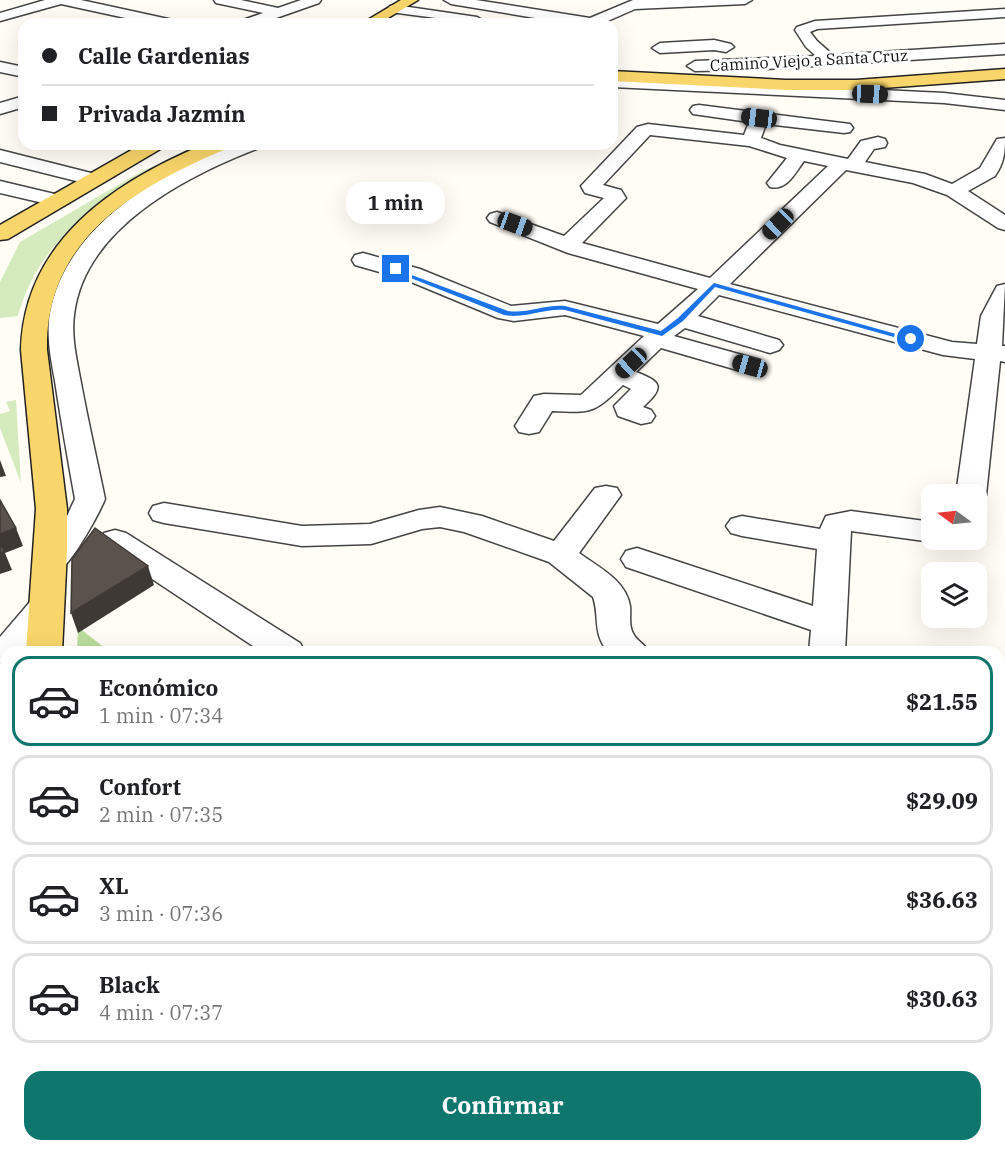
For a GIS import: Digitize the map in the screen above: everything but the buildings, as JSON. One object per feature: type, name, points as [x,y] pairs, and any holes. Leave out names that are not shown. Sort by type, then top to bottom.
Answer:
[{"type":"main road","points":[[379,18],[411,0]]},
{"type":"main road","points":[[618,76],[786,85],[856,86],[1005,74]]},
{"type":"main road","points":[[0,234],[144,150]]},
{"type":"main road","points":[[44,646],[50,561],[50,490],[34,355],[34,328],[40,293],[70,244],[104,209],[159,173],[208,150]]},
{"type":"street","points":[[0,17],[61,0],[145,18]]},
{"type":"street","points":[[221,0],[278,12]]},
{"type":"street","points":[[262,18],[314,0]]},
{"type":"street","points":[[451,0],[561,18]]},
{"type":"street","points":[[597,18],[605,11],[635,5],[745,0]]},
{"type":"street","points":[[395,9],[454,18]]},
{"type":"street","points":[[605,11],[715,11]]},
{"type":"street","points":[[830,60],[811,44],[802,30],[810,21],[1005,13]]},
{"type":"street","points":[[130,18],[136,16]]},
{"type":"street","points":[[790,44],[811,44]]},
{"type":"street","points":[[660,48],[747,46]]},
{"type":"street","name":"Camino Viejo a Santa Cruz","points":[[618,65],[749,65],[1005,49]]},
{"type":"street","points":[[0,67],[18,71]]},
{"type":"street","points":[[618,82],[944,98],[1005,105]]},
{"type":"street","points":[[685,133],[699,110],[718,87]]},
{"type":"street","points":[[699,110],[844,128]]},
{"type":"street","points":[[752,141],[759,118]]},
{"type":"street","points":[[568,244],[616,198],[614,194],[592,189],[591,186],[643,131],[648,129],[752,141],[775,150],[918,178],[954,191],[1005,224]]},
{"type":"street","points":[[529,426],[544,402],[579,404],[590,402],[868,145],[878,143]]},
{"type":"street","points":[[954,191],[988,172],[1004,143]]},
{"type":"street","points":[[0,155],[18,147]]},
{"type":"street","points":[[50,561],[82,518],[90,499],[64,359],[62,314],[71,282],[87,254],[115,223],[150,195],[198,166],[237,150]]},
{"type":"street","points":[[0,155],[92,179]]},
{"type":"street","points":[[777,183],[799,155]]},
{"type":"street","points":[[0,187],[56,200]]},
{"type":"street","points":[[497,218],[576,248],[827,318],[952,350],[997,354]]},
{"type":"street","points":[[363,260],[412,274],[516,315],[554,307],[565,308],[666,330],[770,345]]},
{"type":"street","points":[[973,484],[997,354],[993,316],[1005,291]]},
{"type":"street","points":[[666,330],[750,366]]},
{"type":"street","points":[[619,374],[645,385],[645,391],[628,406],[628,410],[641,416]]},
{"type":"street","points":[[560,555],[606,495]]},
{"type":"street","points":[[164,513],[311,536],[371,534],[419,520],[440,517],[471,523],[560,555],[608,591],[613,605],[613,626],[619,642],[624,646]]},
{"type":"street","points":[[636,559],[828,638],[833,543],[837,523],[842,520],[921,531]]},
{"type":"street","points":[[742,526],[833,543]]},
{"type":"street","points":[[114,540],[278,646]]},
{"type":"street","points":[[13,646],[46,604]]},
{"type":"green space","points":[[187,150],[196,150],[120,192],[93,210],[68,231],[47,255],[30,283],[18,316],[0,318],[0,282],[20,242],[135,175]]},
{"type":"green space","points":[[16,400],[21,483],[0,428],[0,414],[10,411],[6,402]]},
{"type":"green space","points":[[78,627],[102,646],[77,646]]},
{"type":"route","points":[[396,269],[516,315],[554,307],[565,308],[662,333],[681,319],[714,285],[827,318],[911,339]]}]
